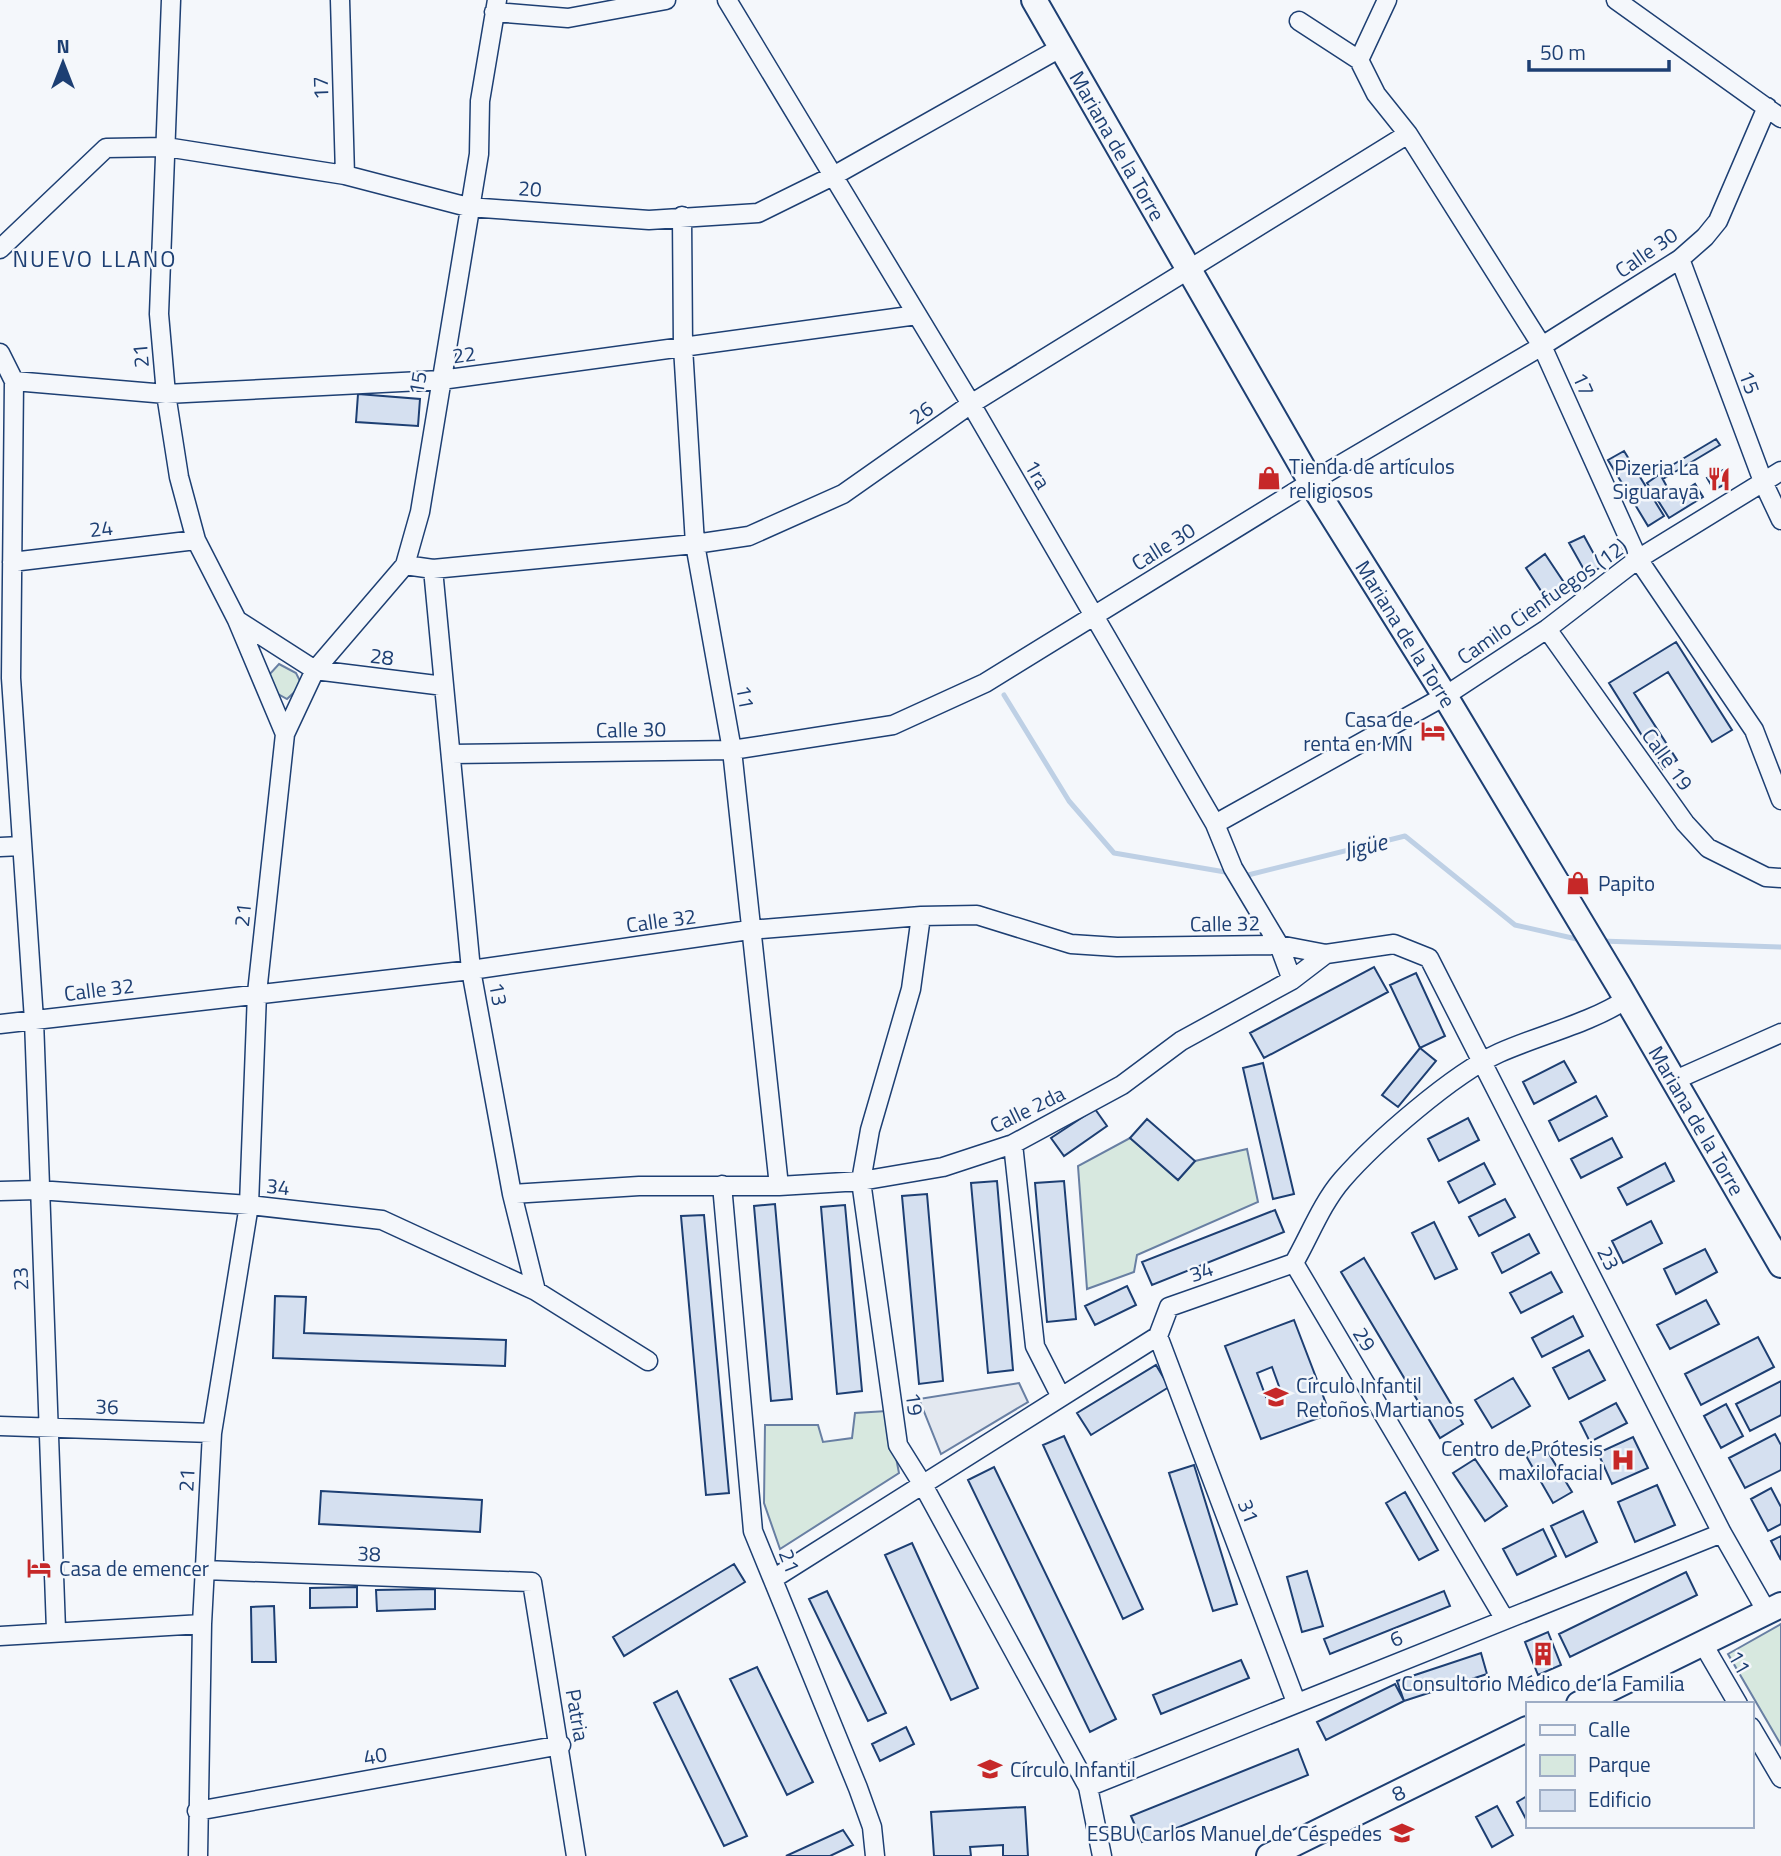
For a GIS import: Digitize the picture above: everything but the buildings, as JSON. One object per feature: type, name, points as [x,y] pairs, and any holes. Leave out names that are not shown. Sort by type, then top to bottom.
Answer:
[{"type":"street","name":"21","points":[[171,0],[159,314],[166,394],[179,477],[196,540],[237,620],[285,734],[257,993],[249,1205],[212,1433],[202,1624],[198,1856]]},
{"type":"street","name":"17","points":[[340,0],[345,175]]},
{"type":"street","points":[[496,6],[568,18],[666,0]]},
{"type":"street","name":"1ra","points":[[727,0],[835,175],[1095,615],[1215,824],[1237,876],[1279,945],[1292,980]]},
{"type":"street","name":"Mariana de la Torre","points":[[1034,0],[1311,482],[1445,696],[1627,999],[1781,1265]]},
{"type":"street","points":[[1298,21],[1359,60],[1387,0]]},
{"type":"street","points":[[1616,0],[1774,113]]},
{"type":"street","name":"15","points":[[285,734],[315,670],[405,565],[420,512],[468,206],[479,154],[480,101],[496,6]]},
{"type":"street","name":"20","points":[[0,250],[106,148],[166,147],[345,175],[468,206],[649,220],[758,213],[835,175],[1062,47]]},
{"type":"street","name":"17","points":[[1359,60],[1376,94],[1408,134],[1542,346],[1638,559],[1754,730],[1781,800]]},
{"type":"street","name":"Calle 30","points":[[451,754],[732,750],[893,725],[985,683],[1311,482],[1542,346],[1680,259],[1705,237],[1718,221],[1774,113]]},
{"type":"street","name":"26","points":[[405,565],[433,569],[749,537],[843,494],[971,404],[1408,134]]},
{"type":"street","name":"11","points":[[682,216],[683,347],[695,544],[732,750],[749,930],[779,1186]]},
{"type":"street","name":"15","points":[[1680,259],[1764,484],[1781,520]]},
{"type":"street","name":"22","points":[[14,381],[166,394],[440,380],[916,314]]},
{"type":"street","points":[[0,353],[14,381]]},
{"type":"street","name":"23","points":[[14,381],[11,678],[34,1020],[38,1191],[50,1427],[56,1630]]},
{"type":"street","name":"Camilo Cienfuegos (12)","points":[[1215,824],[1445,696],[1547,629],[1638,559],[1764,484],[1781,471]]},
{"type":"street","name":"24","points":[[12,562],[196,540]]},
{"type":"street","name":"13","points":[[433,569],[471,970],[512,1194],[536,1291]]},
{"type":"street","points":[[237,620],[315,670]]},
{"type":"street","name":"Calle 19","points":[[1547,629],[1685,822],[1708,848],[1766,877],[1781,878]]},
{"type":"street","name":"28","points":[[315,670],[444,686]]},
{"type":"street","points":[[0,847],[22,846]]},
{"type":"street","name":"Calle 32","points":[[0,1024],[471,970],[749,930],[921,916],[977,915],[1070,944],[1117,947],[1279,945],[1326,954]]},
{"type":"street","name":"19","points":[[921,916],[911,989],[870,1130],[861,1181],[898,1446],[923,1485],[1088,1787],[1102,1856]]},
{"type":"street","name":"23","points":[[1394,944],[1429,958],[1484,1061],[1722,1533],[1774,1609]]},
{"type":"street","name":"Calle 2da","points":[[512,1194],[639,1186],[779,1186],[861,1181],[943,1167],[1013,1144],[1122,1085],[1181,1041],[1292,980],[1326,954],[1394,944]]},
{"type":"street","points":[[1294,1263],[1341,1181],[1398,1127],[1468,1069],[1608,1012],[1627,999]]},
{"type":"street","points":[[1673,1081],[1781,1033]]},
{"type":"street","points":[[1013,1144],[1035,1346],[1061,1397]]},
{"type":"street","name":"21","points":[[722,1185],[753,1531],[858,1788],[872,1827],[875,1856]]},
{"type":"street","name":"34","points":[[0,1191],[38,1191],[249,1205],[382,1220],[536,1291]]},
{"type":"street","name":"34","points":[[1158,1336],[1169,1307],[1294,1263]]},
{"type":"street","name":"29","points":[[1294,1263],[1504,1618]]},
{"type":"street","points":[[536,1291],[648,1362]]},
{"type":"street","points":[[773,1579],[1158,1336]]},
{"type":"street","name":"31","points":[[1158,1336],[1297,1702]]},
{"type":"street","name":"36","points":[[0,1426],[212,1433]]},
{"type":"street","name":"6","points":[[1088,1787],[1504,1618],[1722,1533]]},
{"type":"street","name":"38","points":[[204,1570],[533,1581]]},
{"type":"street","name":"Patria","points":[[533,1581],[561,1745],[576,1856]]},
{"type":"street","points":[[1583,1702],[1774,1609]]},
{"type":"street","points":[[0,1636],[56,1630],[202,1624]]},
{"type":"street","name":"11","points":[[1703,1644],[1737,1702]]},
{"type":"street","name":"8","points":[[1269,1856],[1526,1729]]},
{"type":"street","points":[[1753,1730],[1781,1778]]},
{"type":"street","name":"40","points":[[197,1811],[561,1745]]},
{"type":"green space","points":[[279,664],[296,673],[302,685],[287,699],[271,690],[268,676]]},
{"type":"green space","points":[[1130,1138],[1178,1180],[1195,1161],[1247,1149],[1258,1202],[1137,1255],[1134,1272],[1087,1289],[1078,1166]]},
{"type":"green space","points":[[887,1411],[899,1473],[780,1549],[764,1503],[765,1425],[818,1425],[823,1442],[852,1438],[855,1413]]},
{"type":"green space","points":[[1781,1624],[1781,1745],[1728,1654]]},
{"type":"shaded area","points":[[1019,1383],[1028,1402],[941,1454],[919,1399]]},
{"type":"waterway","name":"Jigüe","points":[[1004,695],[1069,801],[1114,853],[1231,873]]},
{"type":"waterway","name":"Jigüe","points":[[1244,876],[1405,836],[1515,925],[1581,940]]},
{"type":"waterway","name":"Jigüe","points":[[1601,941],[1781,947]]},
{"type":"place","name":"Tienda de artículos religiosos","points":[[1269,478]]},
{"type":"place","name":"Pizeria La Siguaraya","points":[[1719,479]]},
{"type":"place","name":"Casa de renta en MN","points":[[1433,731]]},
{"type":"place","name":"Papito","points":[[1578,883]]},
{"type":"place","name":"Círculo Infantil Retoños Martianos","points":[[1276,1397]]},
{"type":"place","name":"Centro de Prótesis maxilofacial","points":[[1623,1460]]},
{"type":"place","name":"Casa de emencer","points":[[39,1568]]},
{"type":"place","name":"Consultorio Médico de la Familia","points":[[1543,1654]]},
{"type":"place","name":"Círculo Infantil","points":[[990,1769]]},
{"type":"place","name":"ESBU Carlos Manuel de Céspedes","points":[[1402,1833]]},
{"type":"district","name":"NUEVO LLANO","points":[[95,258]]}]
